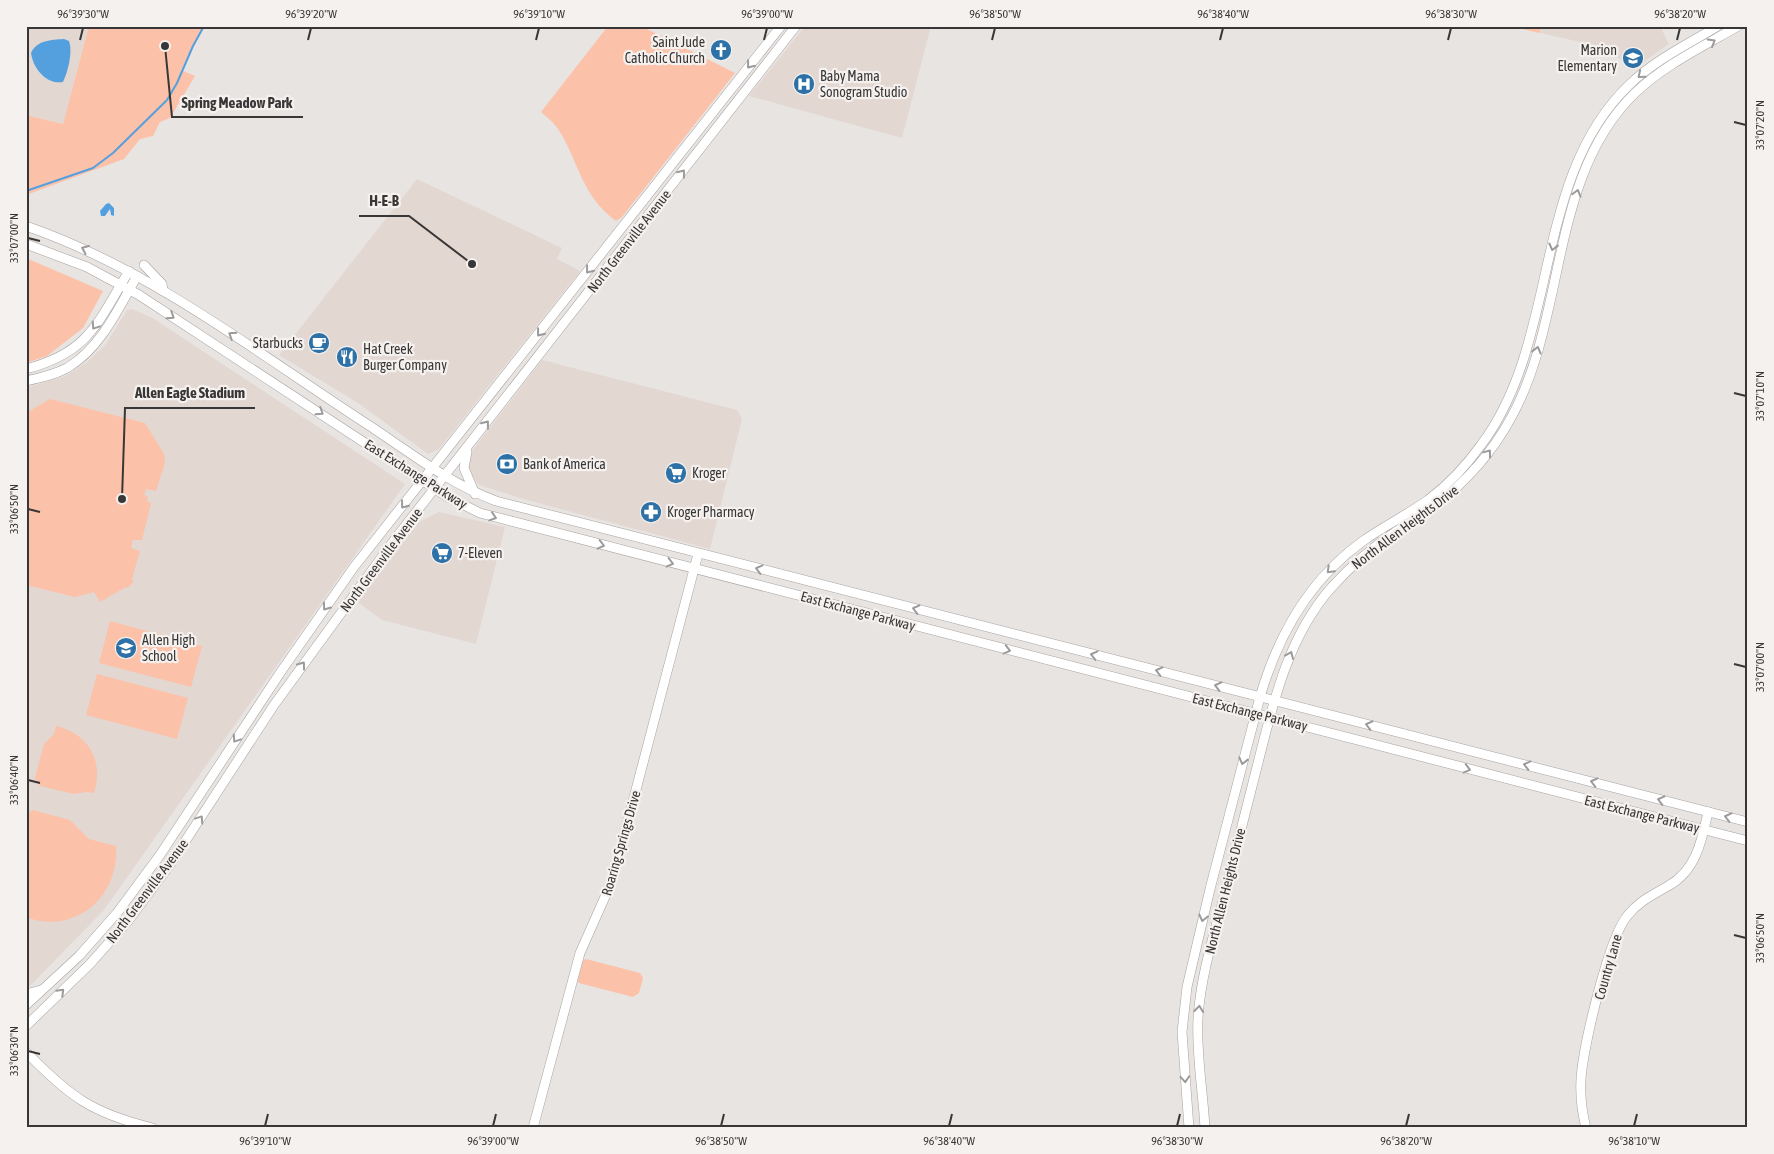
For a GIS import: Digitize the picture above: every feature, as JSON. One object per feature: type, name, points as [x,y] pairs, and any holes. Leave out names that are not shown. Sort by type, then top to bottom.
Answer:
[{"type":"main road","name":"North Greenville Avenue","points":[[26,1005],[79,956],[117,913],[155,863],[301,642],[354,568],[781,26]]},
{"type":"main road","name":"North Greenville Avenue","points":[[26,1026],[90,964],[128,921],[171,863],[274,705],[367,578],[796,26]]},
{"type":"main road","name":"North Allen Heights Drive","points":[[1189,1128],[1182,1032],[1187,987],[1255,714],[1269,666],[1282,636],[1317,584],[1362,542],[1442,489],[1470,461],[1499,419],[1512,394],[1523,364],[1568,186],[1585,144],[1597,123],[1629,84],[1646,71],[1718,26]]},
{"type":"main road","name":"North Allen Heights Drive","points":[[1205,1128],[1198,1030],[1201,991],[1269,717],[1283,671],[1295,642],[1328,591],[1370,550],[1432,508],[1459,486],[1490,450],[1512,416],[1533,365],[1578,190],[1594,147],[1605,128],[1636,91],[1652,78],[1738,26]]},
{"type":"main road","name":"East Exchange Parkway","points":[[26,226],[78,245],[163,291],[288,371],[445,477],[476,494],[698,554],[1748,822]]},
{"type":"main road","points":[[619,231],[630,240]]},
{"type":"main road","name":"East Exchange Parkway","points":[[26,244],[76,261],[120,284],[435,489],[474,510],[556,534],[1748,841]]},
{"type":"main road","points":[[144,265],[162,284],[163,291]]},
{"type":"main road","points":[[26,369],[65,355],[85,340],[129,271]]},
{"type":"main road","points":[[26,381],[66,368],[93,347],[105,331],[137,276]]},
{"type":"main road","points":[[522,356],[533,365]]},
{"type":"main road","points":[[36,367],[39,378]]},
{"type":"main road","points":[[279,386],[288,371]]},
{"type":"main road","points":[[467,448],[464,468],[476,494]]},
{"type":"main road","points":[[556,534],[560,518]]},
{"type":"main road","name":"Roaring Springs Drive","points":[[533,1128],[580,953],[612,881],[698,554]]},
{"type":"main road","points":[[354,568],[367,578]]},
{"type":"main road","points":[[959,638],[963,622]]},
{"type":"main road","points":[[1107,676],[1111,659]]},
{"type":"main road","points":[[1137,684],[1142,667]]},
{"type":"main road","name":"Country Lane","points":[[1586,1128],[1580,1090],[1583,1064],[1604,977],[1618,930],[1627,916],[1641,902],[1670,886],[1686,872],[1698,851],[1708,812]]},
{"type":"main road","points":[[26,994],[41,990]]},
{"type":"main road","points":[[26,1052],[54,1080],[87,1106],[116,1118],[153,1128]]},
{"type":"shaded area","points":[[26,26],[89,26],[63,124],[26,115]]},
{"type":"shaded area","points":[[89,26],[204,26],[181,70],[195,76],[170,118],[160,122],[153,136],[140,139],[124,159],[26,195],[26,115],[63,124]]},
{"type":"shaded area","points":[[608,26],[641,26],[735,73],[622,217],[616,221],[595,200],[558,129],[541,112]]},
{"type":"shaded area","points":[[805,26],[931,26],[902,138],[749,96]]},
{"type":"shaded area","name":"Marion Elementary","points":[[1511,26],[1660,26],[1669,44],[1634,68],[1601,47]]},
{"type":"shaded area","points":[[1511,26],[1541,26],[1539,33]]},
{"type":"shaded area","points":[[417,179],[562,248],[557,259],[580,271],[439,449],[428,454],[358,403],[279,355]]},
{"type":"shaded area","points":[[26,258],[103,291],[83,328],[47,356],[26,363]]},
{"type":"shaded area","name":"Allen High School","points":[[132,309],[151,317],[405,484],[104,910],[26,990],[26,388],[65,376],[86,363],[106,344],[127,310]]},
{"type":"shaded area","points":[[542,360],[737,410],[742,419],[710,549],[523,499],[479,485],[468,470],[469,455]]},
{"type":"shaded area","points":[[50,399],[145,423],[164,454],[165,463],[156,491],[146,489],[144,495],[148,497],[147,501],[151,503],[142,540],[133,540],[131,548],[140,551],[132,579],[134,581],[128,588],[126,587],[100,602],[94,592],[75,597],[26,585],[26,413]]},
{"type":"shaded area","points":[[439,512],[505,527],[476,644],[382,620],[355,600],[419,522]]},
{"type":"shaded area","points":[[110,621],[202,646],[191,687],[99,663]]},
{"type":"shaded area","points":[[97,674],[188,698],[177,739],[86,715]]},
{"type":"shaded area","points":[[56,726],[77,735],[91,750],[97,770],[94,793],[74,794],[40,786],[35,778],[44,744],[54,734]]},
{"type":"shaded area","points":[[33,810],[70,820],[89,839],[116,846],[115,864],[111,881],[91,907],[77,916],[61,921],[44,921],[26,917],[26,814]]},
{"type":"shaded area","points":[[586,959],[640,973],[643,978],[639,993],[633,997],[579,983],[577,981],[580,962]]},
{"type":"water","points":[[64,39],[69,41],[70,46],[67,73],[63,82],[51,81],[38,70],[31,53],[41,43],[49,40]]},
{"type":"water","points":[[109,203],[114,208],[114,216],[111,215],[110,209],[105,216],[101,216],[100,211]]},
{"type":"waterway","points":[[26,191],[93,168],[113,153],[167,100],[204,26]]},
{"type":"place","name":"Spring Meadow Park","points":[[165,46]]},
{"type":"place","name":"Saint Jude Catholic Church","points":[[721,50]]},
{"type":"place","name":"Marion Elementary","points":[[1633,58]]},
{"type":"place","name":"Baby Mama Sonogram Studio","points":[[804,84]]},
{"type":"place","name":"H-E-B","points":[[472,264]]},
{"type":"place","name":"Starbucks","points":[[319,343]]},
{"type":"place","name":"Hat Creek Burger Company","points":[[347,357]]},
{"type":"place","name":"Bank of America","points":[[507,464]]},
{"type":"place","name":"Kroger","points":[[676,473]]},
{"type":"place","name":"Allen Eagle Stadium","points":[[122,499]]},
{"type":"place","name":"Kroger Pharmacy","points":[[651,512]]},
{"type":"place","name":"7-Eleven","points":[[442,553]]},
{"type":"place","name":"Allen High School","points":[[126,648]]}]
